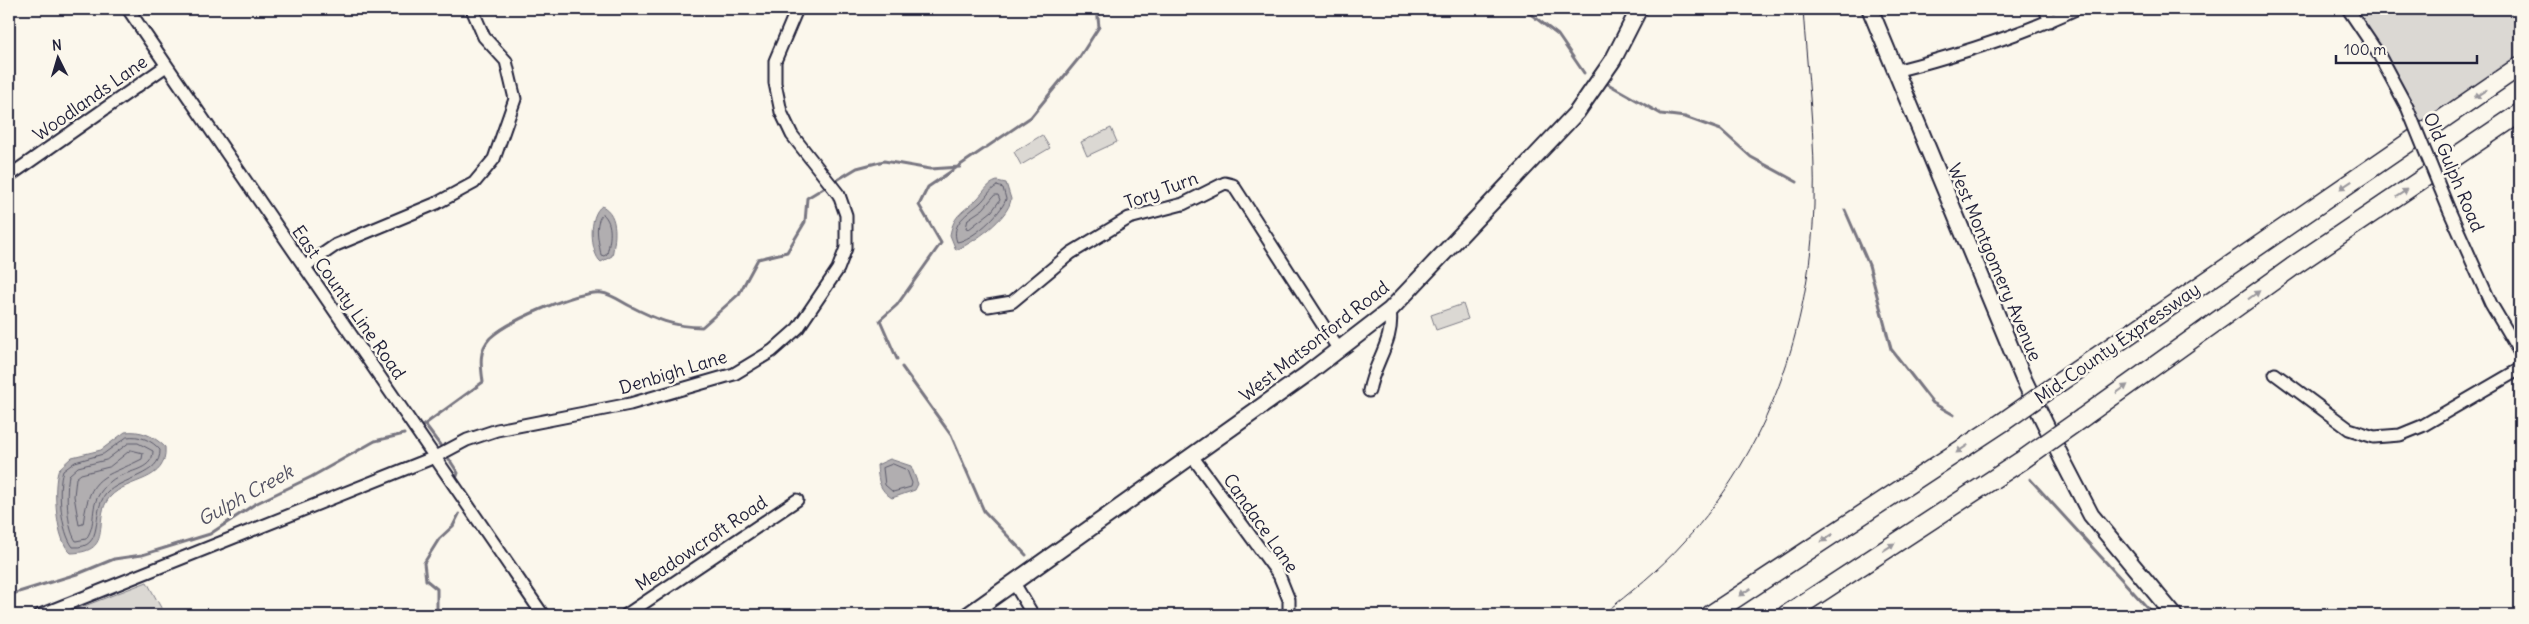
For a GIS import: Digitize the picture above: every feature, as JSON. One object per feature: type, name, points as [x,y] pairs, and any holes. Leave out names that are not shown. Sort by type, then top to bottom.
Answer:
[{"type":"highway","name":"Mid-County Expressway","points":[[1710,615],[2003,422],[2520,66]]},
{"type":"highway","points":[[1786,615],[2021,461],[2298,262],[2520,113]]},
{"type":"main road","name":"West Matsonford Road","points":[[968,615],[1339,350],[1390,310],[1576,114],[1612,60],[1639,9]]},
{"type":"main road","name":"West Montgomery Avenue","points":[[1870,9],[2024,380],[2063,461],[2092,515],[2174,615]]},
{"type":"street","name":"East County Line Road","points":[[128,9],[543,615]]},
{"type":"street","points":[[304,267],[336,244],[437,202],[474,183],[494,159],[515,99],[506,61],[484,37],[472,9]]},
{"type":"street","name":"Denbigh Lane","points":[[40,615],[435,458],[467,440],[497,430],[630,404],[734,374],[772,351],[798,328],[838,269],[846,248],[846,216],[839,195],[792,135],[781,112],[775,83],[775,61],[797,9]]},
{"type":"street","points":[[2045,9],[2050,21]]},
{"type":"street","points":[[1895,71],[1957,55],[2050,21],[2076,9]]},
{"type":"street","name":"Old Gulph Road","points":[[2348,9],[2379,55],[2407,107],[2449,210],[2492,304],[2520,353]]},
{"type":"street","name":"Woodlands Lane","points":[[9,176],[166,66]]},
{"type":"street","name":"Tory Turn","points":[[988,306],[1012,302],[1071,253],[1128,218],[1183,204],[1225,183],[1233,185],[1339,350]]},
{"type":"street","points":[[1369,391],[1376,366],[1389,339],[1392,324],[1390,310]]},
{"type":"street","points":[[2275,374],[2349,429],[2374,437],[2400,435],[2422,426],[2520,369]]},
{"type":"street","name":"Candace Lane","points":[[1192,456],[1279,575],[1289,600],[1289,615]]},
{"type":"street","name":"Meadowcroft Road","points":[[626,615],[797,500]]},
{"type":"street","points":[[1014,583],[1033,615]]},
{"type":"shaded area","points":[[2348,9],[2520,9],[2520,66],[2427,130],[2407,107]]},
{"type":"shaded area","points":[[1111,128],[1117,142],[1087,156],[1081,142]]},
{"type":"shaded area","points":[[1042,135],[1050,148],[1021,165],[1014,152]]},
{"type":"shaded area","points":[[1463,304],[1468,319],[1436,330],[1431,315]]},
{"type":"shaded area","points":[[147,582],[165,615],[61,615]]},
{"type":"water","points":[[997,181],[1006,183],[1011,199],[1009,206],[989,229],[956,250],[950,235],[954,222],[988,186]]},
{"type":"water","points":[[602,206],[612,216],[615,236],[612,256],[601,262],[595,251],[592,234],[594,217]]},
{"type":"water","points":[[125,432],[142,433],[156,440],[165,447],[164,459],[154,473],[127,486],[110,497],[102,514],[98,540],[93,547],[85,551],[71,553],[62,538],[57,513],[56,488],[59,469],[72,457],[101,450]]},
{"type":"water","points":[[890,459],[911,466],[918,484],[915,490],[892,498],[884,492],[879,480],[877,465]]},
{"type":"waterway","points":[[897,359],[880,320],[897,305],[941,243],[919,205],[928,187],[1031,117],[1079,58],[1099,27],[1097,9]]},
{"type":"waterway","points":[[1524,9],[1558,35],[1584,73]]},
{"type":"waterway","points":[[1608,84],[1661,114],[1685,117],[1721,130],[1751,157],[1797,182]]},
{"type":"waterway","name":"Gulph Creek","points":[[421,427],[483,382],[481,359],[486,343],[499,331],[512,323],[561,301],[591,293],[602,293],[613,296],[639,311],[656,318],[682,326],[702,327],[739,294],[758,259],[787,252],[805,222],[807,198],[857,168],[884,161],[930,169],[960,167]]},
{"type":"waterway","points":[[1845,210],[1869,265],[1891,349],[1933,403],[1954,415]]},
{"type":"waterway","points":[[902,367],[951,435],[984,511],[1026,555]]},
{"type":"waterway","points":[[425,425],[440,445]]},
{"type":"waterway","name":"Gulph Creek","points":[[9,595],[80,573],[114,559],[142,555],[210,534],[255,504],[311,477],[375,441],[404,434]]},
{"type":"waterway","points":[[449,459],[458,473],[457,476]]},
{"type":"waterway","points":[[2030,479],[2154,615]]},
{"type":"waterway","points":[[437,615],[437,589],[426,580],[424,563],[439,539],[453,526],[459,514]]},
{"type":"tram line","points":[[1602,615],[1665,562],[1714,506],[1739,468],[1761,428],[1779,386],[1793,342],[1804,297],[1811,251],[1814,205],[1812,131],[1803,9]]}]
